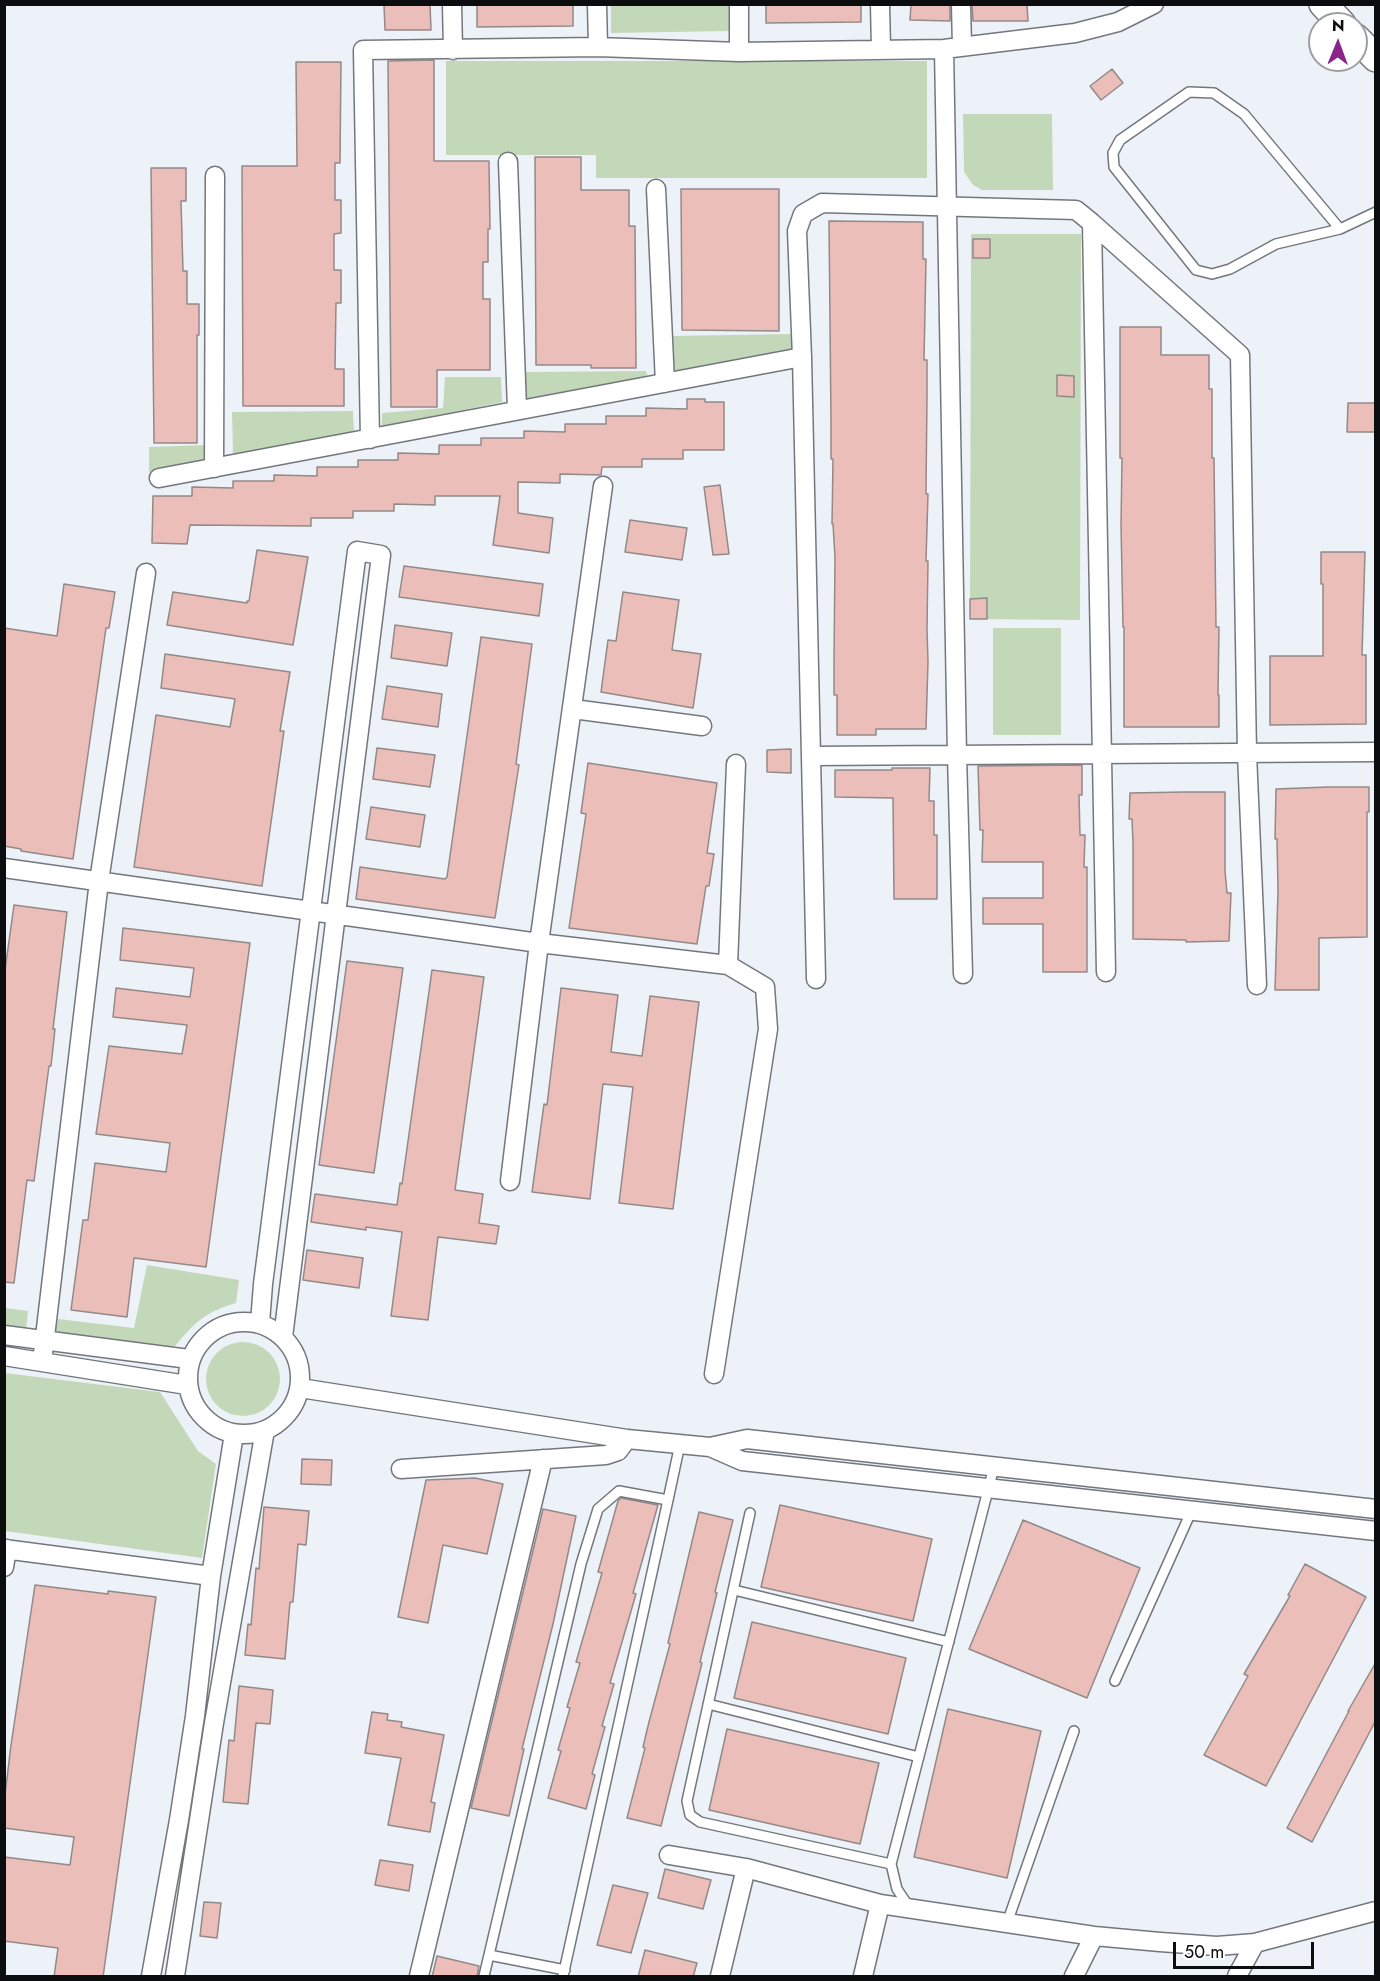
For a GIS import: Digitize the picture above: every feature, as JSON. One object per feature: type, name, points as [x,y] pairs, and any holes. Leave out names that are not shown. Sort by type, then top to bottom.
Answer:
[{"type":"street","points":[[452,4],[453,50]]},
{"type":"street","points":[[597,4],[598,47]]},
{"type":"street","points":[[739,4],[739,52]]},
{"type":"street","points":[[880,4],[881,49]]},
{"type":"street","points":[[961,4],[953,48],[948,207],[963,974]]},
{"type":"street","points":[[370,439],[363,50],[598,47],[739,52],[953,48],[1075,33],[1118,22],[1154,4]]},
{"type":"street","points":[[508,162],[517,409]]},
{"type":"street","points":[[214,468],[215,176]]},
{"type":"street","points":[[656,189],[665,383]]},
{"type":"street","points":[[816,979],[797,231],[803,214],[822,203],[1076,210],[1240,355],[1247,754],[1257,985]]},
{"type":"street","points":[[1092,223],[1106,972]]},
{"type":"street","points":[[159,478],[802,357]]},
{"type":"street","points":[[510,1180],[539,943],[603,486]]},
{"type":"street","points":[[260,1323],[263,1284],[357,551],[381,555],[284,1337]]},
{"type":"street","points":[[42,1362],[99,881],[146,573]]},
{"type":"street","points":[[573,709],[702,726]]},
{"type":"street","points":[[811,756],[1376,753]]},
{"type":"street","points":[[728,965],[736,764]]},
{"type":"street","points":[[4,868],[539,943],[728,965],[765,987],[768,1029],[714,1374]]},
{"type":"street","points":[[231,1322],[260,1323],[284,1337],[295,1352],[300,1370],[300,1388],[293,1406],[281,1420],[264,1430],[234,1434],[212,1425],[195,1407],[187,1385],[189,1359],[205,1335],[231,1322]]},
{"type":"street","points":[[4,1335],[189,1359]]},
{"type":"street","points":[[4,1356],[187,1385]]},
{"type":"street","points":[[300,1388],[627,1438],[710,1448],[742,1461],[1376,1531]]},
{"type":"street","points":[[175,1977],[214,1723],[264,1430]]},
{"type":"street","points":[[152,1977],[193,1728],[211,1576],[234,1434]]},
{"type":"street","points":[[401,1469],[606,1455],[618,1451],[627,1438]]},
{"type":"street","points":[[710,1448],[747,1439],[1376,1509]]},
{"type":"street","points":[[419,1977],[543,1459]]},
{"type":"street","points":[[5,1555],[211,1576]]},
{"type":"street","points":[[669,1855],[746,1868],[880,1904],[1094,1936],[1217,1946],[1255,1943],[1376,1911]]},
{"type":"street","points":[[720,1977],[746,1868]]},
{"type":"street","points":[[863,1977],[880,1904]]},
{"type":"street","points":[[1074,1977],[1094,1936]]},
{"type":"street","points":[[1237,1977],[1255,1943]]},
{"type":"lane","points":[[1340,228],[1244,114],[1214,93],[1189,92],[1120,140],[1113,153],[1114,167],[1196,270],[1212,274],[1230,269],[1276,244],[1340,228],[1376,212]]},
{"type":"lane","points":[[489,1955],[564,1973],[680,1444]]},
{"type":"lane","points":[[909,1907],[897,1890],[891,1863],[994,1467]]},
{"type":"lane","points":[[484,1977],[581,1564],[598,1509],[619,1491],[668,1500]]},
{"type":"lane","points":[[1115,1681],[1191,1512]]},
{"type":"lane","points":[[750,1513],[687,1801],[690,1815],[700,1822],[891,1863]]},
{"type":"lane","points":[[734,1590],[949,1642]]},
{"type":"lane","points":[[708,1704],[919,1757]]},
{"type":"lane","points":[[1007,1923],[1074,1731]]},
{"type":"green space","points":[[611,5],[729,5],[729,31],[611,33]]},
{"type":"green space","points":[[446,61],[927,61],[927,178],[596,178],[596,155],[446,155]]},
{"type":"green space","points":[[963,114],[1052,114],[1053,190],[982,190],[973,185],[964,172]]},
{"type":"green space","points":[[971,234],[1081,234],[1080,620],[970,619]]},
{"type":"green space","points":[[791,334],[793,349],[673,373],[670,336]]},
{"type":"green space","points":[[646,371],[648,379],[526,402],[526,372]]},
{"type":"green space","points":[[445,377],[501,377],[502,402],[382,427],[382,413],[443,408]]},
{"type":"green space","points":[[353,411],[354,436],[233,455],[232,412]]},
{"type":"green space","points":[[207,445],[210,461],[149,472],[149,447]]},
{"type":"green space","points":[[993,628],[1061,628],[1061,735],[993,735]]},
{"type":"green space","points":[[147,1265],[239,1280],[236,1303],[214,1311],[198,1321],[170,1352],[54,1335],[58,1319],[134,1328]]},
{"type":"green space","points":[[5,1308],[28,1311],[26,1330],[5,1327]]},
{"type":"green space","points":[[236,1342],[250,1342],[264,1348],[274,1358],[280,1372],[278,1393],[264,1410],[250,1416],[236,1416],[222,1410],[212,1400],[206,1386],[206,1372],[212,1358],[222,1348]]},
{"type":"green space","points":[[5,1373],[160,1392],[198,1451],[216,1464],[202,1558],[5,1531]]},
{"type":"building","points":[[384,4],[430,4],[431,30],[385,30]]},
{"type":"building","points":[[477,4],[573,4],[573,26],[477,27]]},
{"type":"building","points":[[766,4],[861,4],[861,22],[766,23]]},
{"type":"building","points":[[911,4],[950,4],[950,21],[910,20]]},
{"type":"building","points":[[1027,4],[1028,21],[973,21],[972,5]]},
{"type":"building","points":[[434,60],[434,161],[489,161],[490,229],[488,229],[488,262],[483,262],[483,299],[490,299],[490,370],[437,370],[437,407],[391,407],[388,61]]},
{"type":"building","points":[[296,62],[341,62],[340,163],[335,163],[335,200],[341,200],[341,233],[334,234],[334,270],[341,270],[341,303],[336,303],[335,369],[344,369],[344,406],[243,406],[242,166],[297,166]]},
{"type":"building","points":[[1112,69],[1123,83],[1101,100],[1090,86]]},
{"type":"building","points":[[535,157],[581,157],[581,190],[629,190],[629,226],[635,226],[636,368],[536,365]]},
{"type":"building","points":[[151,168],[186,168],[186,201],[181,201],[183,271],[187,271],[187,304],[199,304],[197,443],[154,443]]},
{"type":"building","points":[[681,189],[779,189],[779,331],[682,330]]},
{"type":"building","points":[[829,221],[923,222],[923,259],[926,259],[924,360],[927,360],[926,494],[928,494],[926,729],[876,729],[876,735],[837,735],[837,695],[834,695],[835,557],[832,524]]},
{"type":"building","points":[[973,239],[990,239],[990,258],[973,258]]},
{"type":"building","points":[[1120,327],[1161,327],[1161,355],[1209,355],[1209,389],[1212,389],[1212,458],[1214,458],[1216,627],[1219,627],[1219,727],[1124,727]]},
{"type":"building","points":[[1057,375],[1074,376],[1074,397],[1057,396]]},
{"type":"building","points":[[687,399],[724,402],[724,450],[683,450],[683,459],[642,459],[642,467],[602,467],[601,475],[560,474],[560,483],[518,482],[518,513],[553,518],[549,553],[493,545],[500,496],[435,496],[435,505],[394,504],[394,511],[353,511],[353,518],[311,518],[311,526],[190,525],[187,544],[152,543],[153,496],[192,496],[192,487],[233,488],[233,481],[274,481],[274,475],[317,476],[317,467],[358,467],[358,460],[398,460],[398,453],[439,454],[439,445],[481,445],[481,438],[524,438],[524,431],[565,432],[565,424],[606,424],[606,416],[646,416],[646,408],[687,409]]},
{"type":"building","points":[[1348,403],[1376,403],[1376,432],[1347,432]]},
{"type":"building","points":[[720,485],[729,554],[713,555],[704,487]]},
{"type":"building","points":[[630,520],[687,528],[682,560],[625,552]]},
{"type":"building","points":[[257,550],[308,557],[293,645],[167,625],[173,592],[247,603]]},
{"type":"building","points":[[1321,552],[1365,552],[1362,655],[1366,655],[1366,724],[1270,725],[1270,656],[1323,656]]},
{"type":"building","points":[[404,566],[543,584],[539,616],[399,597]]},
{"type":"building","points":[[64,584],[115,592],[109,628],[106,628],[73,859],[4,846],[4,628],[57,636]]},
{"type":"building","points":[[623,592],[679,600],[672,650],[701,654],[693,708],[601,692],[608,640],[616,641]]},
{"type":"building","points":[[987,598],[987,619],[970,619],[970,599]]},
{"type":"building","points":[[395,625],[452,633],[447,666],[391,658]]},
{"type":"building","points":[[481,637],[532,644],[516,764],[519,765],[495,918],[356,899],[360,867],[445,879],[447,877]]},
{"type":"building","points":[[165,654],[290,672],[280,731],[284,731],[262,886],[134,867],[156,715],[230,727],[235,699],[161,688]]},
{"type":"building","points":[[387,686],[442,694],[438,727],[382,719]]},
{"type":"building","points":[[377,748],[435,755],[430,787],[373,779]]},
{"type":"building","points":[[791,749],[791,773],[767,772],[767,750]]},
{"type":"building","points":[[588,763],[717,783],[707,853],[714,854],[709,886],[706,886],[697,944],[569,928],[586,814],[581,813]]},
{"type":"building","points":[[1082,765],[1082,795],[1079,795],[1080,835],[1085,835],[1084,867],[1087,867],[1087,972],[1043,972],[1043,924],[983,924],[983,898],[1043,898],[1043,862],[982,862],[983,830],[980,830],[978,766]]},
{"type":"building","points":[[892,768],[930,768],[929,801],[934,801],[934,835],[937,835],[937,899],[894,899],[893,798],[835,797],[835,770],[892,770]]},
{"type":"building","points":[[1369,787],[1367,937],[1319,938],[1319,990],[1275,990],[1278,891],[1277,839],[1275,839],[1276,789]]},
{"type":"building","points":[[1225,792],[1225,871],[1227,893],[1231,893],[1229,941],[1186,942],[1186,940],[1133,939],[1133,843],[1132,819],[1129,819],[1130,793]]},
{"type":"building","points":[[371,807],[425,815],[420,847],[366,839]]},
{"type":"building","points":[[14,905],[67,912],[53,1029],[55,1029],[51,1066],[49,1066],[34,1181],[27,1180],[14,1283],[4,1282],[4,977]]},
{"type":"building","points":[[123,928],[250,943],[206,1267],[134,1258],[127,1317],[71,1310],[83,1220],[88,1220],[95,1163],[166,1172],[170,1143],[96,1134],[109,1046],[182,1054],[187,1025],[113,1017],[116,988],[190,997],[194,968],[120,960]]},
{"type":"building","points":[[347,961],[403,968],[374,1173],[319,1165]]},
{"type":"building","points":[[432,970],[484,977],[455,1190],[483,1194],[479,1223],[499,1226],[496,1244],[438,1237],[428,1320],[391,1316],[402,1232],[366,1227],[366,1230],[311,1222],[315,1194],[397,1205],[400,1183],[402,1184]]},
{"type":"building","points":[[561,988],[618,995],[611,1052],[642,1056],[650,996],[699,1002],[673,1209],[619,1203],[633,1087],[603,1084],[590,1199],[532,1192],[544,1104],[547,1105]]},
{"type":"building","points":[[307,1250],[363,1258],[359,1288],[303,1280]]},
{"type":"building","points":[[302,1459],[332,1460],[331,1485],[301,1484]]},
{"type":"building","points":[[475,1478],[503,1484],[487,1554],[443,1545],[428,1623],[398,1617],[426,1480]]},
{"type":"building","points":[[621,1498],[658,1505],[633,1593],[636,1594],[610,1683],[614,1684],[602,1726],[605,1727],[592,1774],[595,1775],[586,1809],[548,1798],[570,1708],[567,1707],[580,1663],[576,1662],[602,1573],[598,1572],[618,1501]]},
{"type":"building","points":[[780,1505],[932,1539],[913,1621],[761,1587]]},
{"type":"building","points":[[264,1507],[309,1511],[306,1545],[298,1544],[285,1659],[245,1655],[248,1624],[251,1625],[256,1568],[259,1569]]},
{"type":"building","points":[[543,1509],[576,1516],[553,1624],[522,1749],[524,1749],[509,1816],[471,1808]]},
{"type":"building","points":[[699,1512],[733,1520],[715,1592],[717,1593],[700,1662],[702,1663],[661,1826],[627,1818],[670,1644],[668,1643]]},
{"type":"building","points":[[1023,1520],[1140,1568],[1087,1698],[969,1649]]},
{"type":"building","points":[[1305,1564],[1366,1597],[1266,1786],[1204,1755],[1248,1676],[1244,1674],[1290,1596],[1288,1595]]},
{"type":"building","points":[[35,1585],[156,1597],[103,1977],[54,1977],[58,1948],[4,1941],[4,1857],[70,1865],[74,1837],[4,1828],[4,1803],[11,1745]]},
{"type":"building","points":[[752,1622],[906,1658],[888,1734],[734,1698]]},
{"type":"building","points":[[1376,1662],[1376,1720],[1312,1842],[1287,1828]]},
{"type":"building","points":[[239,1686],[273,1690],[270,1724],[256,1723],[248,1804],[223,1802],[229,1740],[234,1741]]},
{"type":"building","points":[[948,1709],[1041,1731],[1007,1878],[914,1857]]},
{"type":"building","points":[[372,1712],[388,1714],[387,1720],[402,1722],[401,1727],[444,1735],[431,1802],[435,1803],[430,1832],[388,1825],[401,1758],[365,1753]]},
{"type":"building","points":[[727,1729],[879,1763],[860,1844],[709,1810]]},
{"type":"building","points":[[380,1860],[413,1865],[409,1891],[375,1885]]},
{"type":"building","points":[[665,1869],[711,1880],[703,1909],[658,1898]]},
{"type":"building","points":[[613,1885],[648,1893],[631,1953],[597,1945]]},
{"type":"building","points":[[204,1902],[221,1903],[217,1938],[200,1936]]},
{"type":"building","points":[[645,1950],[697,1963],[693,1977],[638,1977]]},
{"type":"building","points":[[437,1956],[479,1966],[477,1977],[432,1977]]}]
